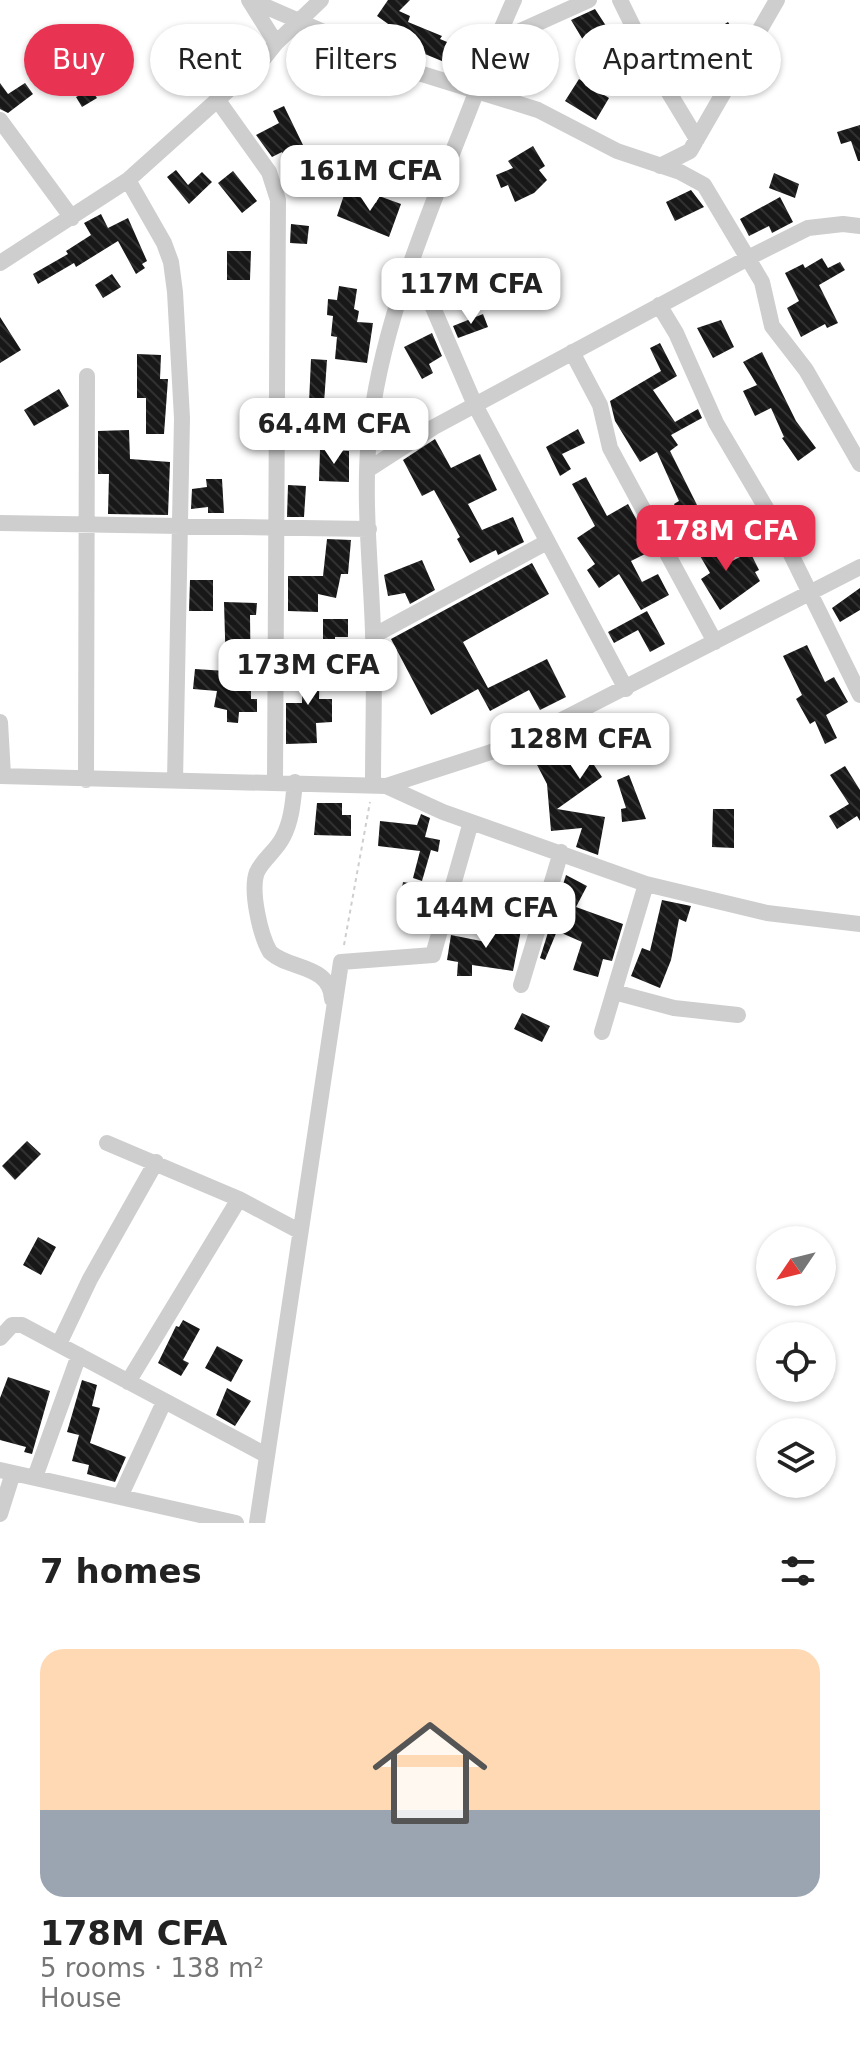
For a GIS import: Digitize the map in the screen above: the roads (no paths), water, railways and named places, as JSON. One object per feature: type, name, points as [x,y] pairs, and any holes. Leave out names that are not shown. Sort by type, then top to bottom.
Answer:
[{"type":"street","points":[[250,0],[406,69],[442,80]]},
{"type":"street","points":[[250,0],[276,43]]},
{"type":"street","points":[[0,263],[128,180],[219,102],[321,0]]},
{"type":"street","points":[[504,24],[514,0]]},
{"type":"street","points":[[536,24],[589,0]]},
{"type":"street","points":[[620,0],[694,145],[694,179]]},
{"type":"street","points":[[660,166],[694,145],[777,0]]},
{"type":"street","points":[[379,785],[369,529],[369,440],[388,337],[475,96]]},
{"type":"street","points":[[493,96],[538,110],[617,151],[694,179],[711,192],[762,282],[772,326],[806,370],[860,464]]},
{"type":"street","points":[[219,102],[276,186],[275,781]]},
{"type":"street","points":[[0,120],[72,218]]},
{"type":"street","points":[[128,180],[153,219],[171,262],[182,418],[177,526],[175,781]]},
{"type":"street","points":[[369,469],[475,405],[808,228],[843,224],[860,226]]},
{"type":"street","points":[[413,261],[475,405],[626,689]]},
{"type":"street","points":[[659,305],[716,423],[779,530],[860,695]]},
{"type":"street","points":[[572,352],[600,405],[614,457],[715,642]]},
{"type":"street","points":[[86,780],[84,524],[87,376]]},
{"type":"street","points":[[277,439],[369,440]]},
{"type":"street","points":[[0,523],[369,529]]},
{"type":"street","points":[[373,636],[547,542]]},
{"type":"street","points":[[0,722],[2,776],[379,785],[491,752],[626,689],[859,569]]},
{"type":"street","points":[[295,782],[289,824],[282,841],[258,871],[257,900],[270,952],[325,980],[332,992],[333,1012]]},
{"type":"street","points":[[379,785],[471,822],[646,884],[767,913],[860,924]]},
{"type":"street","points":[[257,1523],[341,962],[433,955],[471,822]]},
{"type":"street","points":[[521,985],[561,852]]},
{"type":"street","points":[[602,1032],[646,884]]},
{"type":"street","points":[[614,992],[674,1008],[738,1015]]},
{"type":"street","points":[[107,1143],[239,1199],[299,1231]]},
{"type":"street","points":[[59,1344],[90,1279],[156,1162]]},
{"type":"street","points":[[128,1382],[239,1199]]},
{"type":"street","points":[[0,1338],[17,1323],[266,1455]]},
{"type":"street","points":[[35,1477],[79,1355]]},
{"type":"street","points":[[120,1497],[164,1402]]},
{"type":"street","points":[[0,1514],[7,1471],[236,1523]]}]
